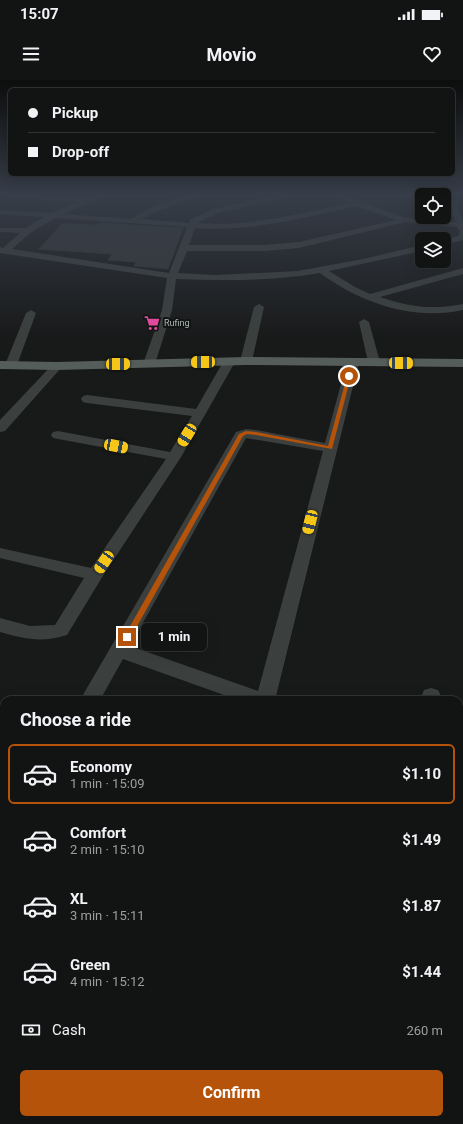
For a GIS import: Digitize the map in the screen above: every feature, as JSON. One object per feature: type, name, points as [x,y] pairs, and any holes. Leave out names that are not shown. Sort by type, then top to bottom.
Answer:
[{"type":"main road","points":[[5,365],[56,366],[246,361],[463,363]]},
{"type":"street","points":[[3,250],[14,242]]},
{"type":"street","points":[[149,364],[167,310],[172,276],[185,242]]},
{"type":"street","points":[[183,248],[259,248],[299,245],[313,242]]},
{"type":"street","points":[[3,250],[172,276],[260,277],[322,270],[415,250]]},
{"type":"street","points":[[322,270],[345,287],[370,297],[412,310],[430,312],[463,307]]},
{"type":"street","points":[[370,297],[463,271]]},
{"type":"street","points":[[246,361],[259,307]]},
{"type":"street","points":[[5,365],[31,313]]},
{"type":"street","points":[[364,322],[374,362]]},
{"type":"street","points":[[0,625],[42,634],[51,634],[61,630],[95,575],[174,457],[229,362]]},
{"type":"street","points":[[266,696],[353,362]]},
{"type":"street","points":[[0,428],[56,366]]},
{"type":"street","points":[[87,399],[200,413]]},
{"type":"street","points":[[0,411],[17,410]]},
{"type":"street","points":[[92,696],[120,650],[241,435],[246,433],[256,434],[330,448]]},
{"type":"street","points":[[58,435],[174,457]]},
{"type":"street","points":[[0,553],[95,575]]},
{"type":"street","points":[[120,650],[250,696]]},
{"type":"building","points":[[46,242],[178,242],[168,269],[134,266],[136,262],[108,260],[112,254],[39,249]]},
{"type":"place","name":"Rufing","points":[[152,323]]},
{"type":"route","points":[[127,637],[238,438],[242,434],[246,433],[256,434],[330,448],[349,376]]}]
